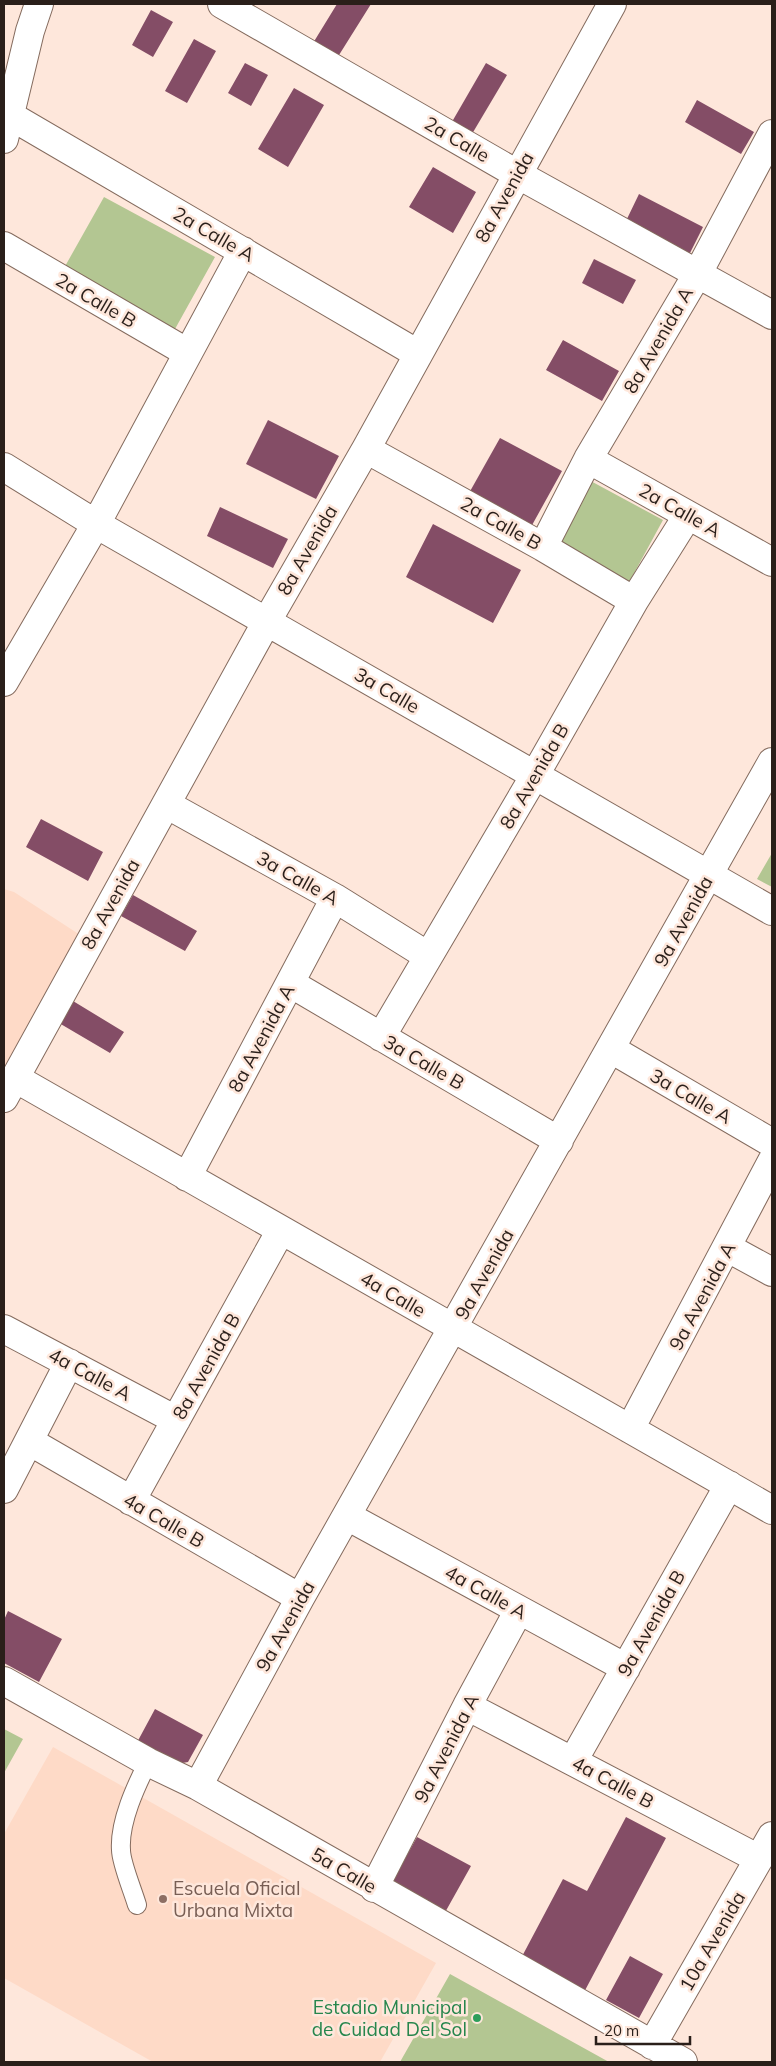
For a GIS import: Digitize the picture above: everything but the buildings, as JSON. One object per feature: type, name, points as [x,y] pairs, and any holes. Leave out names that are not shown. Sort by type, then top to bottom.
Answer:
[{"type":"street","points":[[7,127],[30,31],[39,4]]},
{"type":"street","name":"2a Calle","points":[[222,4],[251,11],[517,174],[772,315]]},
{"type":"street","name":"8a Avenida","points":[[9,1088],[267,621],[366,449],[612,4]]},
{"type":"street","name":"2a Calle A","points":[[7,127],[243,251],[418,354]]},
{"type":"street","name":"8a Avenida A","points":[[543,547],[588,459],[698,273],[772,134]]},
{"type":"street","name":"2a Calle B","points":[[4,246],[188,353]]},
{"type":"street","points":[[4,682],[96,524],[243,251]]},
{"type":"street","name":"2a Calle B","points":[[366,449],[543,547],[634,601]]},
{"type":"street","name":"2a Calle A","points":[[588,459],[772,562]]},
{"type":"street","name":"3a Calle","points":[[4,467],[96,524],[772,911]]},
{"type":"street","name":"8a Avenida B","points":[[381,1037],[535,775],[634,601],[688,515]]},
{"type":"street","name":"9a Avenida","points":[[198,1786],[300,1598],[454,1329],[772,762]]},
{"type":"street","name":"3a Calle A","points":[[166,804],[335,898],[428,956]]},
{"type":"street","name":"8a Avenida A","points":[[187,1177],[335,898]]},
{"type":"street","name":"3a Calle B","points":[[290,983],[558,1141]]},
{"type":"street","name":"3a Calle A","points":[[610,1049],[772,1143]]},
{"type":"street","name":"4a Calle","points":[[9,1088],[187,1177],[772,1510]]},
{"type":"street","name":"9a Avenida A","points":[[630,1429],[728,1248],[772,1161]]},
{"type":"street","name":"8a Avenida B","points":[[131,1501],[281,1230]]},
{"type":"street","points":[[728,1248],[772,1272]]},
{"type":"street","name":"4a Calle A","points":[[4,1329],[176,1420]]},
{"type":"street","points":[[4,1489],[68,1363]]},
{"type":"street","name":"4a Calle B","points":[[29,1441],[300,1598]]},
{"type":"street","name":"9a Avenida B","points":[[573,1761],[729,1485]]},
{"type":"street","name":"4a Calle A","points":[[347,1516],[626,1668]]},
{"type":"street","name":"9a Avenida A","points":[[374,1888],[467,1706],[519,1610]]},
{"type":"street","name":"5a Calle","points":[[4,1681],[148,1762],[198,1786],[374,1888],[683,2062]]},
{"type":"street","name":"4a Calle B","points":[[467,1706],[573,1761],[766,1847]]},
{"type":"street","name":"10a Avenida","points":[[652,2045],[766,1847]]},
{"type":"lane","points":[[137,1905],[120,1850],[126,1817],[137,1784],[148,1762]]},
{"type":"shaded area","points":[[4,889],[14,892],[94,944],[4,1094]]},
{"type":"shaded area","name":"Escuela Oficial Urbana Mixta","points":[[53,1747],[436,1963],[380,2062],[153,2062],[4,1978],[4,1834]]},
{"type":"green space","points":[[104,197],[215,257],[170,338],[59,277]]},
{"type":"green space","points":[[587,479],[663,520],[620,599],[544,557]]},
{"type":"green space","points":[[772,853],[772,887],[757,879]]},
{"type":"green space","points":[[4,1729],[23,1739],[4,1773]]},
{"type":"green space","name":"Estadio Municipal de Cuidad Del Sol","points":[[450,1974],[609,2062],[400,2062]]},
{"type":"place","name":"Escuela Oficial Urbana Mixta","points":[[163,1899]]},
{"type":"place","name":"Estadio Municipal de Cuidad Del Sol","points":[[477,2018]]}]
